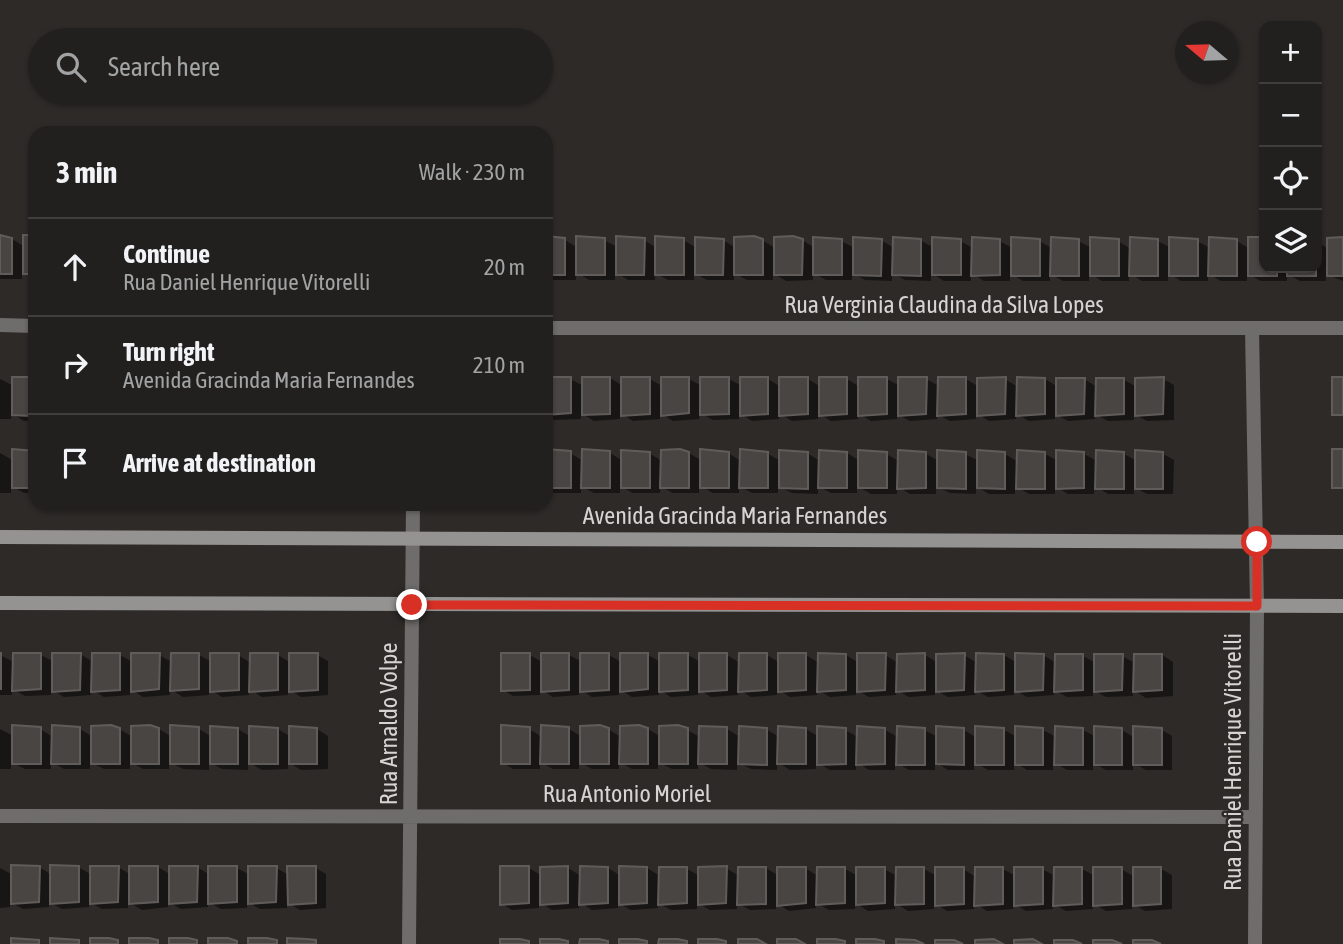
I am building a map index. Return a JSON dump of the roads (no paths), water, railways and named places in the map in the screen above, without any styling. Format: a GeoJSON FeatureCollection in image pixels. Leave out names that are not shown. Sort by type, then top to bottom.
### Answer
{"type":"FeatureCollection","features":[{"type":"Feature","properties":{"kind":"street"},"geometry":{"type":"LineString","coordinates":[[0,325],[28,326]]}},
{"type":"Feature","properties":{"kind":"street","name":"Rua Verginia Claudina da Silva Lopes"},"geometry":{"type":"LineString","coordinates":[[553,328],[1343,328]]}},
{"type":"Feature","properties":{"kind":"street","name":"Rua Daniel Henrique Vitorelli"},"geometry":{"type":"LineString","coordinates":[[1252,328],[1257,542],[1255,944]]}},
{"type":"Feature","properties":{"kind":"street","name":"Rua Arnaldo Volpe"},"geometry":{"type":"LineString","coordinates":[[409,944],[413,511]]}},
{"type":"Feature","properties":{"kind":"street","name":"Avenida Gracinda Maria Fernandes"},"geometry":{"type":"LineString","coordinates":[[0,537],[1343,542]]}},
{"type":"Feature","properties":{"kind":"street"},"geometry":{"type":"LineString","coordinates":[[0,603],[1343,606]]}},
{"type":"Feature","properties":{"kind":"street","name":"Rua Antonio Moriel"},"geometry":{"type":"LineString","coordinates":[[0,816],[1255,817]]}}]}
